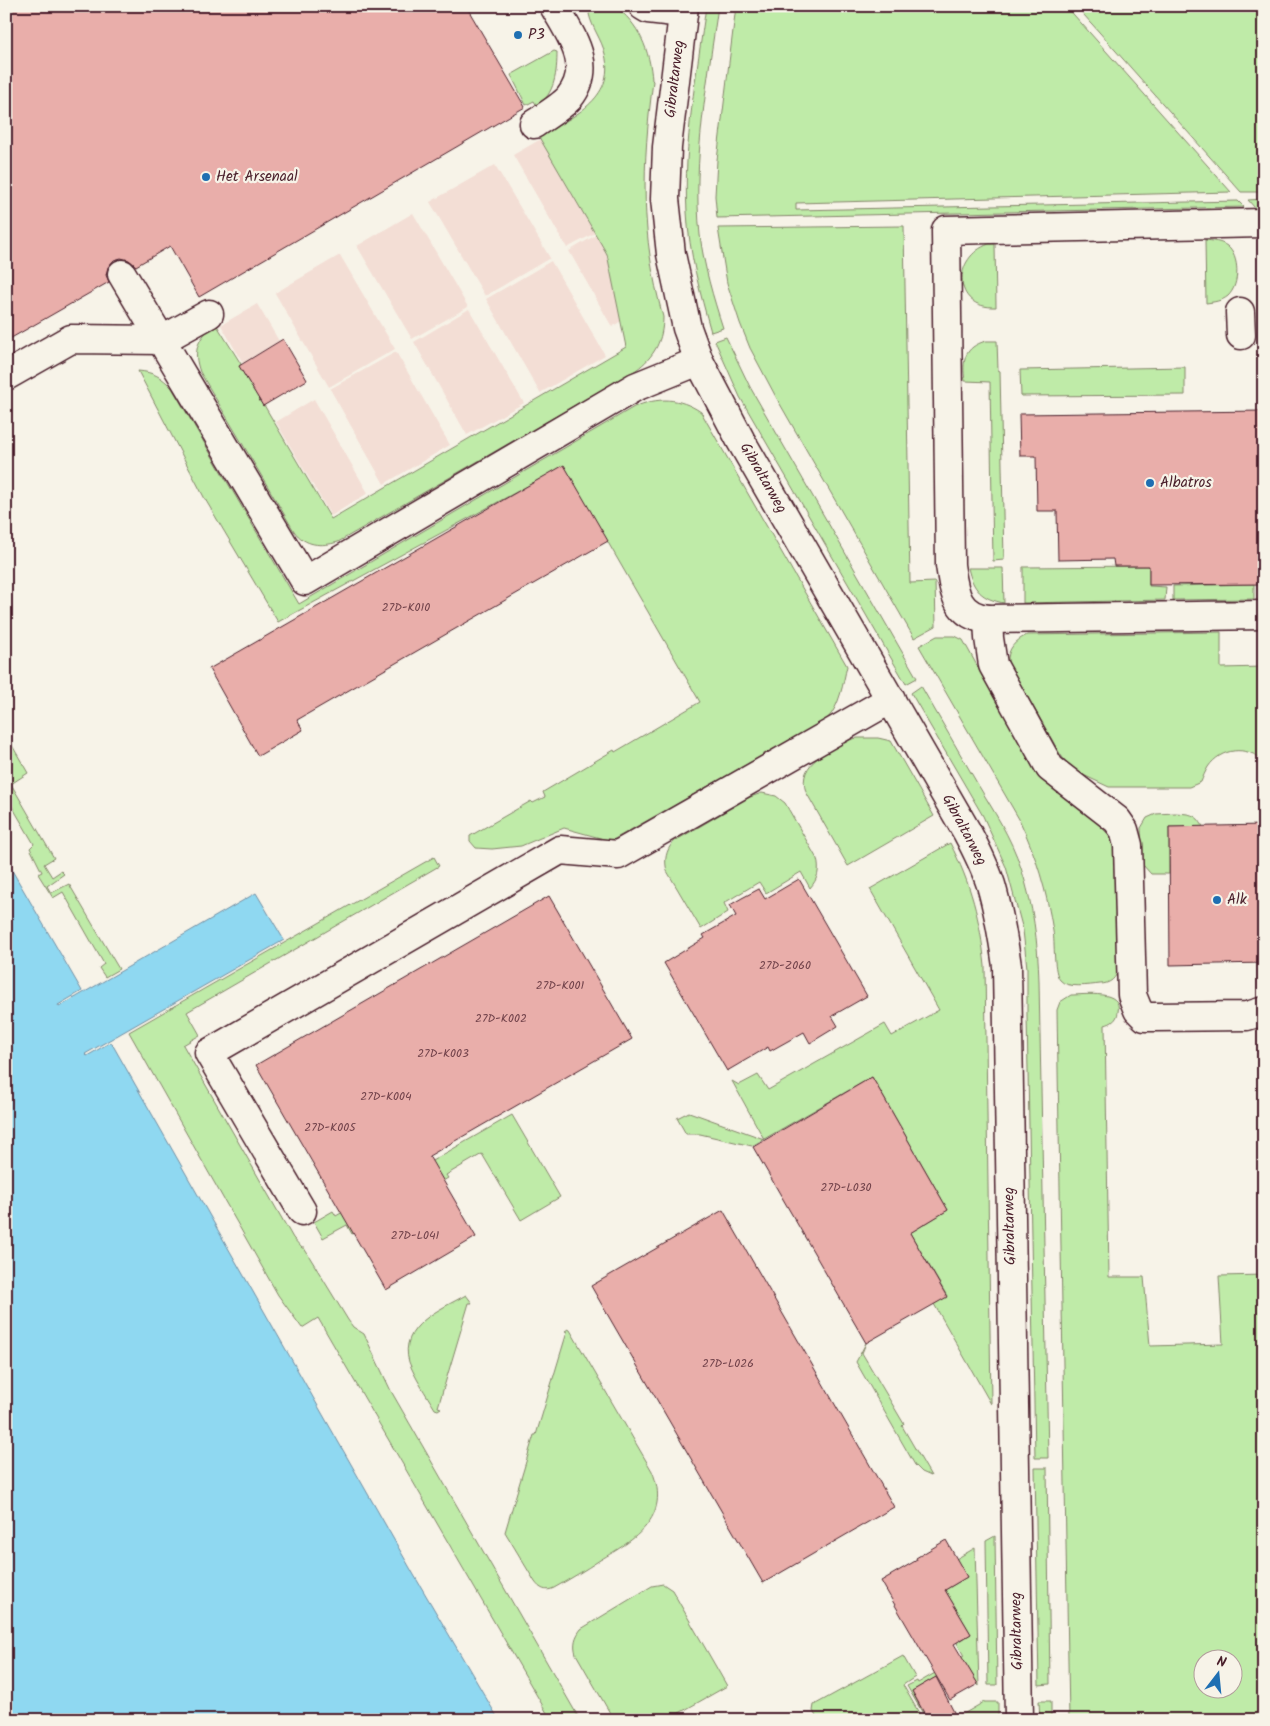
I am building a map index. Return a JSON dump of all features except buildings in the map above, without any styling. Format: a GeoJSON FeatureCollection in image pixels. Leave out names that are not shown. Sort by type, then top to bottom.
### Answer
{"type":"FeatureCollection","features":[{"type":"Feature","properties":{"kind":"street"},"geometry":{"type":"LineString","coordinates":[[534,124],[568,100],[577,85],[580,73],[581,59],[576,46],[554,6]]}},
{"type":"Feature","properties":{"kind":"street"},"geometry":{"type":"LineString","coordinates":[[643,6],[648,9],[684,10]]}},
{"type":"Feature","properties":{"kind":"street","name":"Gibraltarweg"},"geometry":{"type":"LineString","coordinates":[[684,10],[667,147],[665,199],[668,235],[687,328],[699,361],[741,441],[967,832],[991,884],[1001,925],[1007,966],[1019,1720]]}},
{"type":"Feature","properties":{"kind":"street"},"geometry":{"type":"LineString","coordinates":[[1264,223],[946,230],[950,565],[956,597],[964,609],[980,618],[988,619],[1264,615]]}},
{"type":"Feature","properties":{"kind":"street"},"geometry":{"type":"LineString","coordinates":[[122,274],[305,581],[636,387],[699,361]]}},
{"type":"Feature","properties":{"kind":"street"},"geometry":{"type":"LineString","coordinates":[[6,376],[71,339],[162,340],[209,314]]}},
{"type":"Feature","properties":{"kind":"street"},"geometry":{"type":"LineString","coordinates":[[988,619],[993,665],[1050,768],[1117,820],[1124,830],[1128,845],[1132,995],[1138,1010],[1145,1016],[1155,1017],[1247,1016],[1264,1011]]}},
{"type":"Feature","properties":{"kind":"street"},"geometry":{"type":"LineString","coordinates":[[302,1211],[210,1053],[560,850],[618,855],[891,699]]}},
{"type":"Feature","properties":{"kind":"shaded area"},"geometry":{"type":"Polygon","coordinates":[[[541,139],[595,233],[567,248],[513,155],[541,139]]]}},
{"type":"Feature","properties":{"kind":"shaded area"},"geometry":{"type":"Polygon","coordinates":[[[495,165],[550,258],[485,296],[430,202],[495,165]]]}},
{"type":"Feature","properties":{"kind":"shaded area"},"geometry":{"type":"Polygon","coordinates":[[[413,213],[468,307],[412,339],[357,246],[413,213]]]}},
{"type":"Feature","properties":{"kind":"shaded area"},"geometry":{"type":"Polygon","coordinates":[[[596,235],[607,254],[621,321],[612,327],[569,251],[596,235]]]}},
{"type":"Feature","properties":{"kind":"shaded area"},"geometry":{"type":"Polygon","coordinates":[[[340,255],[395,349],[329,387],[275,293],[340,255]]]}},
{"type":"Feature","properties":{"kind":"shaded area"},"geometry":{"type":"Polygon","coordinates":[[[551,261],[605,355],[540,393],[486,299],[551,261]]]}},
{"type":"Feature","properties":{"kind":"shaded area"},"geometry":{"type":"Polygon","coordinates":[[[257,304],[279,341],[243,363],[221,325],[257,304]]]}},
{"type":"Feature","properties":{"kind":"shaded area"},"geometry":{"type":"Polygon","coordinates":[[[469,309],[524,403],[467,435],[414,342],[469,309]]]}},
{"type":"Feature","properties":{"kind":"shaded area"},"geometry":{"type":"Polygon","coordinates":[[[396,352],[450,445],[384,484],[330,389],[396,352]]]}},
{"type":"Feature","properties":{"kind":"shaded area"},"geometry":{"type":"Polygon","coordinates":[[[314,399],[368,493],[331,516],[276,422],[314,399]]]}},
{"type":"Feature","properties":{"kind":"green space"},"geometry":{"type":"Polygon","coordinates":[[[593,6],[614,6],[630,21],[642,38],[649,59],[653,81],[645,171],[645,199],[650,257],[663,317],[663,325],[657,347],[643,365],[636,370],[338,542],[320,545],[303,540],[294,531],[200,372],[197,351],[201,339],[216,324],[241,364],[239,366],[331,519],[626,347],[607,254],[539,137],[577,114],[597,95],[604,84],[607,70],[605,54],[589,14],[593,6]]]}},
{"type":"Feature","properties":{"kind":"green space"},"geometry":{"type":"Polygon","coordinates":[[[706,6],[718,6],[702,120],[698,207],[704,259],[723,328],[711,332],[693,258],[688,227],[686,186],[689,135],[706,6]]]}},
{"type":"Feature","properties":{"kind":"green space"},"geometry":{"type":"Polygon","coordinates":[[[736,6],[1066,6],[1231,192],[796,203],[796,210],[1238,201],[1244,207],[717,218],[715,196],[717,160],[736,6]]]}},
{"type":"Feature","properties":{"kind":"green space"},"geometry":{"type":"Polygon","coordinates":[[[1076,6],[1264,6],[1264,192],[1241,192],[1076,6]]]}},
{"type":"Feature","properties":{"kind":"green space"},"geometry":{"type":"Polygon","coordinates":[[[554,51],[557,52],[554,82],[548,95],[537,106],[534,101],[526,105],[511,75],[554,51]]]}},
{"type":"Feature","properties":{"kind":"green space"},"geometry":{"type":"Polygon","coordinates":[[[1264,199],[1264,208],[1255,208],[1248,200],[1264,199]]]}},
{"type":"Feature","properties":{"kind":"green space"},"geometry":{"type":"Polygon","coordinates":[[[904,226],[910,583],[935,582],[936,626],[914,638],[750,348],[727,283],[718,228],[904,226]]]}},
{"type":"Feature","properties":{"kind":"green space"},"geometry":{"type":"Polygon","coordinates":[[[1205,240],[1219,242],[1227,246],[1234,256],[1237,271],[1235,285],[1228,296],[1215,302],[1206,303],[1205,240]]]}},
{"type":"Feature","properties":{"kind":"green space"},"geometry":{"type":"Polygon","coordinates":[[[989,244],[995,244],[996,307],[982,305],[971,300],[965,291],[962,281],[963,270],[968,260],[977,251],[989,244]]]}},
{"type":"Feature","properties":{"kind":"green space"},"geometry":{"type":"Polygon","coordinates":[[[726,337],[750,387],[917,678],[906,684],[740,397],[715,341],[726,337]]]}},
{"type":"Feature","properties":{"kind":"green space"},"geometry":{"type":"Polygon","coordinates":[[[986,341],[997,341],[998,370],[1000,371],[1004,560],[993,561],[990,382],[965,381],[964,367],[969,351],[986,341]]]}},
{"type":"Feature","properties":{"kind":"green space"},"geometry":{"type":"Polygon","coordinates":[[[1185,367],[1185,395],[1021,396],[1020,370],[1185,367]]]}},
{"type":"Feature","properties":{"kind":"green space"},"geometry":{"type":"Polygon","coordinates":[[[138,371],[157,376],[172,388],[299,604],[634,407],[660,400],[685,403],[701,412],[847,666],[835,708],[827,719],[611,841],[564,828],[521,846],[492,849],[476,848],[470,841],[470,836],[531,801],[533,803],[545,797],[543,792],[700,702],[564,466],[278,622],[205,499],[138,371]]]}},
{"type":"Feature","properties":{"kind":"green space"},"geometry":{"type":"Polygon","coordinates":[[[1149,566],[1149,586],[1166,587],[1165,600],[1023,603],[1023,567],[1149,566]]]}},
{"type":"Feature","properties":{"kind":"green space"},"geometry":{"type":"Polygon","coordinates":[[[968,568],[1003,568],[1004,603],[984,596],[976,588],[968,568]]]}},
{"type":"Feature","properties":{"kind":"green space"},"geometry":{"type":"Polygon","coordinates":[[[1254,584],[1254,599],[1173,600],[1173,586],[1254,584]]]}},
{"type":"Feature","properties":{"kind":"green space"},"geometry":{"type":"Polygon","coordinates":[[[1221,632],[1221,668],[1264,667],[1264,761],[1257,756],[1242,751],[1227,753],[1213,761],[1201,782],[1189,787],[1109,787],[1079,773],[1060,754],[1008,662],[1009,653],[1013,646],[1027,635],[1221,632]]]}},
{"type":"Feature","properties":{"kind":"green space"},"geometry":{"type":"Polygon","coordinates":[[[937,636],[955,636],[963,640],[1038,777],[1096,822],[1109,835],[1115,845],[1118,968],[1115,977],[1110,982],[1085,986],[1068,985],[1063,983],[1058,976],[1048,902],[1036,860],[1025,833],[1019,819],[919,646],[937,636]]]}},
{"type":"Feature","properties":{"kind":"green space"},"geometry":{"type":"Polygon","coordinates":[[[921,686],[1012,845],[1029,895],[1034,923],[1039,981],[1048,1458],[1035,1458],[1027,968],[1023,930],[1006,867],[983,816],[911,693],[921,686]]]}},
{"type":"Feature","properties":{"kind":"green space"},"geometry":{"type":"Polygon","coordinates":[[[6,735],[28,773],[11,784],[54,858],[44,864],[52,877],[61,871],[64,874],[47,886],[51,893],[69,884],[119,969],[105,977],[99,968],[104,964],[63,892],[53,898],[38,874],[42,872],[30,848],[34,844],[6,796],[6,735]]]}},
{"type":"Feature","properties":{"kind":"green space"},"geometry":{"type":"Polygon","coordinates":[[[878,738],[891,741],[934,816],[848,866],[806,792],[804,782],[806,773],[817,758],[852,739],[878,738]]]}},
{"type":"Feature","properties":{"kind":"green space"},"geometry":{"type":"Polygon","coordinates":[[[762,793],[776,796],[785,803],[817,859],[817,878],[810,888],[801,872],[766,893],[759,882],[724,903],[728,912],[701,929],[667,871],[666,856],[669,849],[673,842],[750,797],[762,793]]]}},
{"type":"Feature","properties":{"kind":"green space"},"geometry":{"type":"Polygon","coordinates":[[[1156,814],[1188,814],[1195,817],[1201,822],[1203,827],[1169,827],[1169,874],[1151,874],[1142,864],[1141,828],[1147,818],[1156,814]]]}},
{"type":"Feature","properties":{"kind":"green space"},"geometry":{"type":"Polygon","coordinates":[[[950,843],[964,873],[974,902],[985,966],[991,1404],[934,1304],[947,1296],[910,1233],[948,1210],[872,1077],[752,1146],[700,1134],[686,1134],[677,1118],[689,1112],[764,1139],[732,1081],[739,1085],[758,1075],[768,1090],[885,1024],[892,1036],[939,1010],[870,889],[950,843]]]}},
{"type":"Feature","properties":{"kind":"green space"},"geometry":{"type":"Polygon","coordinates":[[[434,857],[439,866],[187,1012],[200,1035],[183,1045],[293,1238],[304,1248],[353,1327],[364,1334],[391,1391],[580,1720],[551,1720],[318,1318],[302,1328],[278,1295],[129,1032],[434,857]]]}},
{"type":"Feature","properties":{"kind":"green space"},"geometry":{"type":"Polygon","coordinates":[[[1071,995],[1102,995],[1115,1000],[1118,1005],[1115,1019],[1105,1025],[1109,1277],[1144,1277],[1150,1346],[1223,1344],[1219,1276],[1264,1275],[1264,1720],[1069,1720],[1057,1010],[1060,1002],[1071,995]]]}},
{"type":"Feature","properties":{"kind":"green space"},"geometry":{"type":"Polygon","coordinates":[[[512,1115],[560,1197],[521,1220],[482,1154],[446,1175],[448,1178],[352,1234],[347,1225],[323,1238],[314,1222],[333,1211],[336,1216],[512,1115]]]}},
{"type":"Feature","properties":{"kind":"green space"},"geometry":{"type":"Polygon","coordinates":[[[466,1295],[472,1303],[469,1303],[438,1407],[441,1408],[438,1410],[435,1409],[414,1374],[409,1362],[407,1349],[410,1338],[424,1320],[466,1295]]]}},
{"type":"Feature","properties":{"kind":"green space"},"geometry":{"type":"Polygon","coordinates":[[[568,1329],[652,1471],[657,1487],[657,1502],[653,1515],[637,1535],[572,1578],[554,1588],[546,1590],[535,1582],[505,1532],[567,1332],[565,1331],[568,1329]]]}},
{"type":"Feature","properties":{"kind":"green space"},"geometry":{"type":"Polygon","coordinates":[[[866,1343],[862,1353],[904,1424],[902,1426],[931,1476],[922,1472],[915,1465],[856,1362],[866,1343]]]}},
{"type":"Feature","properties":{"kind":"green space"},"geometry":{"type":"Polygon","coordinates":[[[1035,1468],[1047,1468],[1050,1684],[1039,1685],[1035,1468]]]}},
{"type":"Feature","properties":{"kind":"green space"},"geometry":{"type":"Polygon","coordinates":[[[995,1536],[997,1685],[988,1685],[986,1541],[995,1536]]]}},
{"type":"Feature","properties":{"kind":"green space"},"geometry":{"type":"Polygon","coordinates":[[[975,1548],[979,1686],[964,1661],[912,1691],[925,1717],[907,1686],[917,1681],[918,1683],[964,1656],[957,1643],[971,1634],[945,1590],[967,1577],[956,1559],[975,1548]]]}},
{"type":"Feature","properties":{"kind":"green space"},"geometry":{"type":"Polygon","coordinates":[[[663,1584],[672,1590],[727,1686],[667,1720],[614,1720],[576,1654],[576,1638],[581,1629],[652,1586],[663,1584]]]}},
{"type":"Feature","properties":{"kind":"green space"},"geometry":{"type":"Polygon","coordinates":[[[903,1656],[915,1677],[903,1685],[923,1720],[818,1720],[813,1711],[814,1705],[903,1656]]]}},
{"type":"Feature","properties":{"kind":"green space"},"geometry":{"type":"Polygon","coordinates":[[[1039,1701],[1051,1701],[1051,1720],[1040,1720],[1039,1701]]]}},
{"type":"Feature","properties":{"kind":"green space"},"geometry":{"type":"Polygon","coordinates":[[[984,1702],[998,1702],[998,1720],[962,1720],[960,1716],[984,1702]]]}},
{"type":"Feature","properties":{"kind":"water"},"geometry":{"type":"Polygon","coordinates":[[[6,860],[82,991],[58,1005],[59,1007],[256,893],[284,940],[85,1054],[87,1056],[111,1042],[414,1575],[499,1720],[6,1720],[6,860]]]}},
{"type":"Feature","properties":{"kind":"place","name":"P3"},"geometry":{"type":"Point","coordinates":[518,35]}},
{"type":"Feature","properties":{"kind":"place","name":"Het Arsenaal"},"geometry":{"type":"Point","coordinates":[206,177]}},
{"type":"Feature","properties":{"kind":"place","name":"Albatros"},"geometry":{"type":"Point","coordinates":[1150,483]}},
{"type":"Feature","properties":{"kind":"place","name":"Alk"},"geometry":{"type":"Point","coordinates":[1217,900]}}]}
